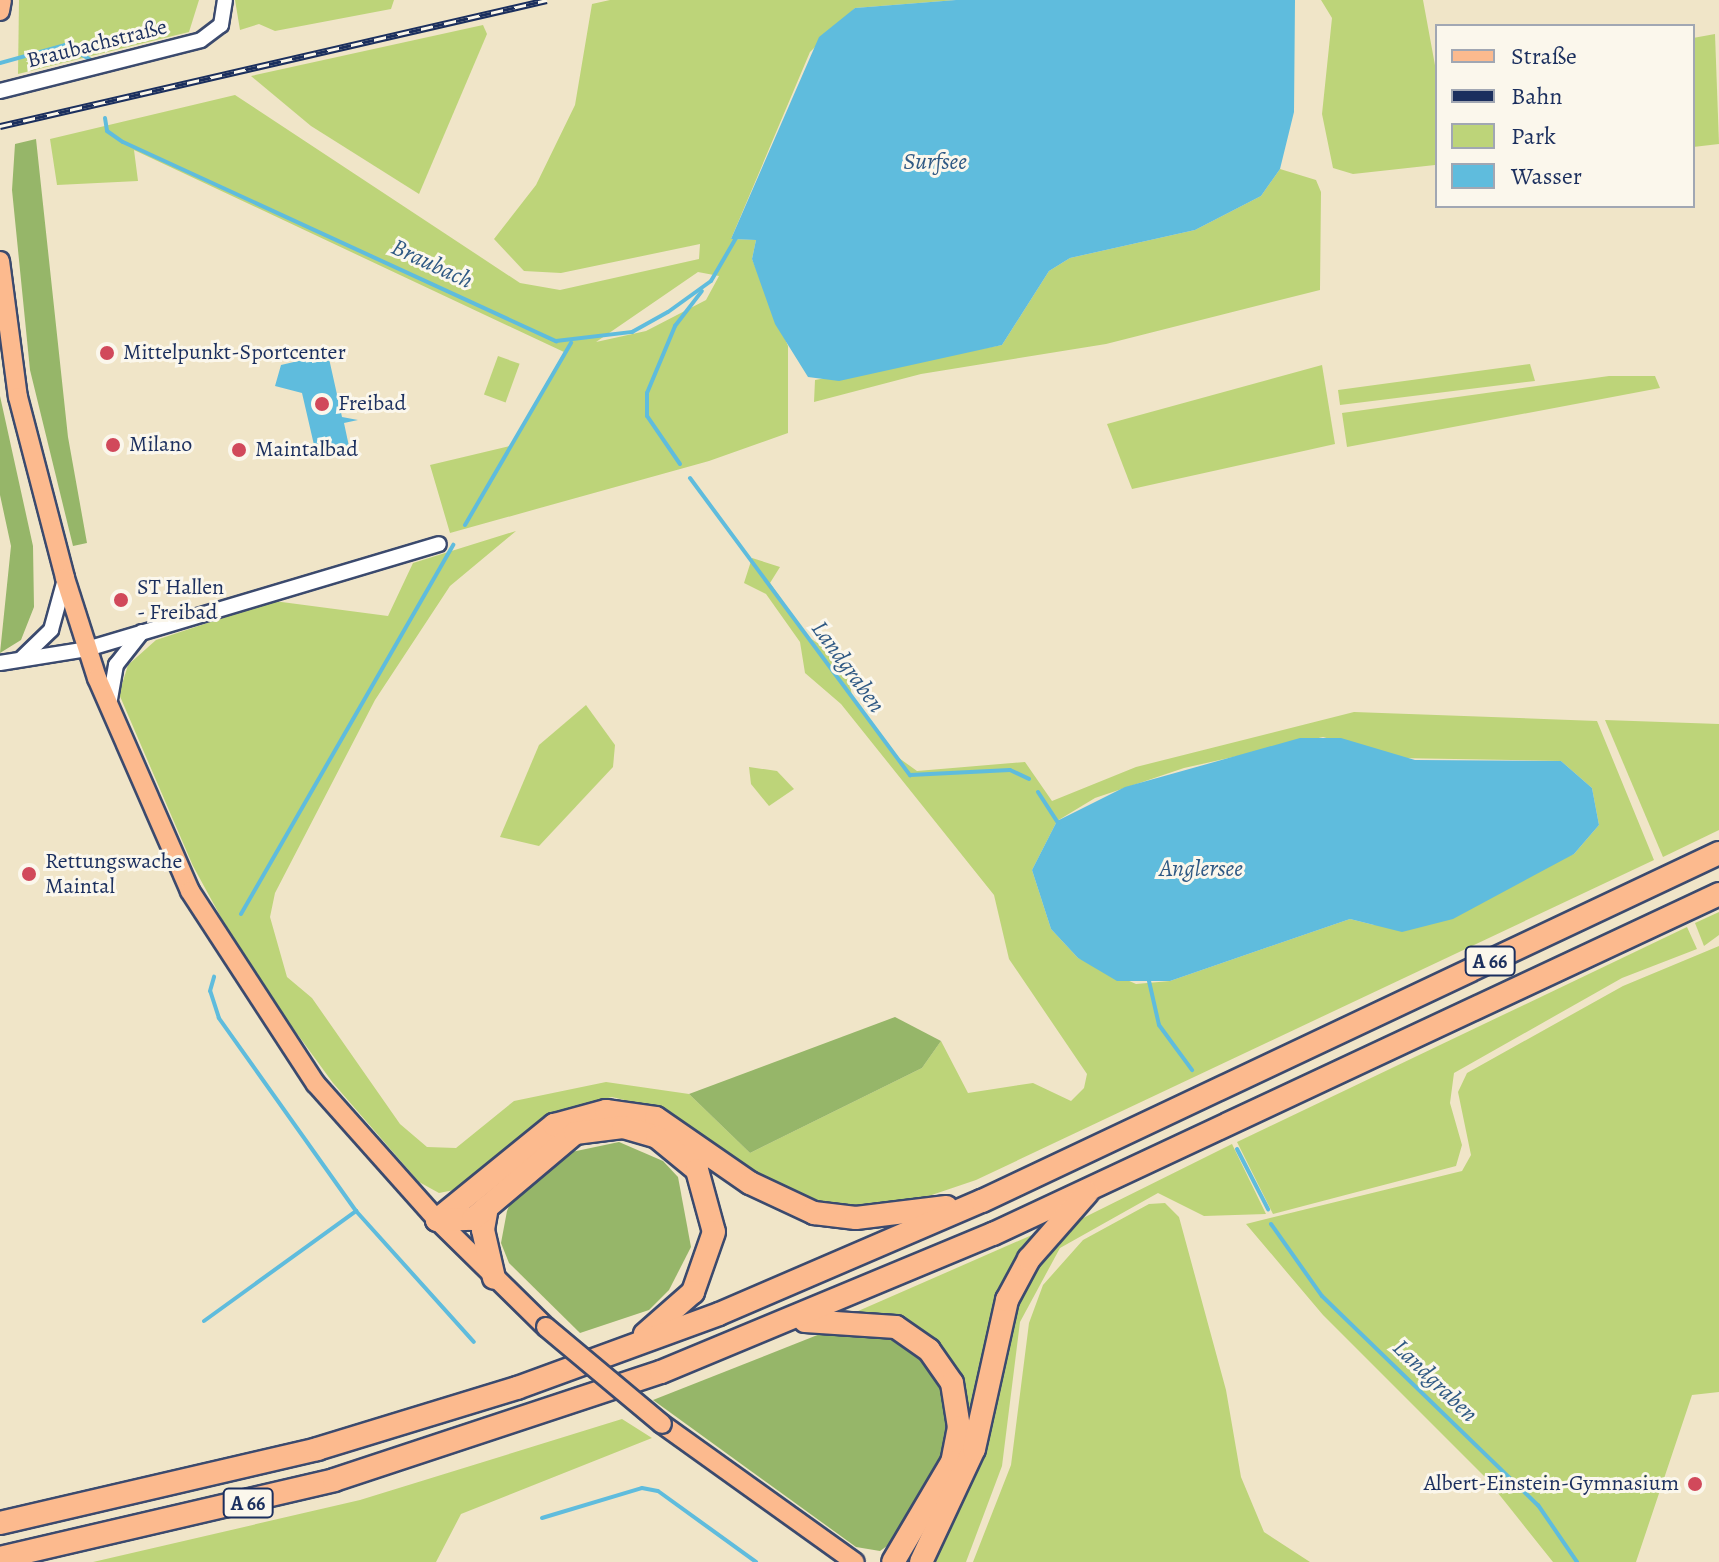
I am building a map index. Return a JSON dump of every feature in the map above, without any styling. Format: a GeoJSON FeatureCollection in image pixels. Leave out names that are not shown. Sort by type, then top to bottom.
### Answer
{"type":"FeatureCollection","features":[{"type":"Feature","properties":{"kind":"highway","name":"A 66"},"geometry":{"type":"LineString","coordinates":[[0,1523],[317,1449],[609,1356],[982,1201],[1719,853]]}},
{"type":"Feature","properties":{"kind":"highway","name":"A 66"},"geometry":{"type":"LineString","coordinates":[[0,1558],[221,1511],[427,1453],[792,1322],[1093,1186],[1719,894]]}},
{"type":"Feature","properties":{"kind":"highway"},"geometry":{"type":"LineString","coordinates":[[437,1220],[554,1125],[606,1111],[672,1125],[750,1183],[814,1213],[872,1218],[982,1201]]}},
{"type":"Feature","properties":{"kind":"highway"},"geometry":{"type":"LineString","coordinates":[[437,1220],[465,1223],[487,1207],[549,1149],[590,1129],[647,1133],[697,1170],[713,1219],[707,1268],[670,1316],[609,1356]]}},
{"type":"Feature","properties":{"kind":"highway"},"geometry":{"type":"LineString","coordinates":[[921,1562],[974,1449],[1007,1300],[1029,1259],[1093,1186]]}},
{"type":"Feature","properties":{"kind":"highway"},"geometry":{"type":"LineString","coordinates":[[487,1207],[483,1230],[494,1278]]}},
{"type":"Feature","properties":{"kind":"highway"},"geometry":{"type":"LineString","coordinates":[[792,1322],[896,1327],[929,1350],[952,1383],[959,1427],[952,1462],[893,1562]]}},
{"type":"Feature","properties":{"kind":"main road"},"geometry":{"type":"LineString","coordinates":[[0,11],[2,0]]}},
{"type":"Feature","properties":{"kind":"main road"},"geometry":{"type":"LineString","coordinates":[[0,261],[18,397],[65,578],[87,649],[109,708],[178,866],[242,979],[316,1084],[437,1220],[494,1278],[546,1327],[662,1424],[855,1562]]}},
{"type":"Feature","properties":{"kind":"main road"},"geometry":{"type":"LineString","coordinates":[[825,1540],[836,1562]]}},
{"type":"Feature","properties":{"kind":"street","name":"Braubachstraße"},"geometry":{"type":"LineString","coordinates":[[0,91],[201,40],[217,31],[225,0]]}},
{"type":"Feature","properties":{"kind":"street"},"geometry":{"type":"LineString","coordinates":[[0,663],[87,649],[439,544]]}},
{"type":"Feature","properties":{"kind":"street"},"geometry":{"type":"LineString","coordinates":[[18,662],[51,630],[65,578]]}},
{"type":"Feature","properties":{"kind":"street"},"geometry":{"type":"LineString","coordinates":[[109,708],[116,665],[142,632]]}},
{"type":"Feature","properties":{"kind":"green space"},"geometry":{"type":"Polygon","coordinates":[[[19,0],[199,0],[189,32],[18,74],[19,0]]]}},
{"type":"Feature","properties":{"kind":"green space"},"geometry":{"type":"Polygon","coordinates":[[[235,0],[394,0],[391,9],[275,31],[259,24],[240,30],[235,0]]]}},
{"type":"Feature","properties":{"kind":"green space"},"geometry":{"type":"Polygon","coordinates":[[[610,0],[956,0],[855,8],[810,52],[731,239],[756,240],[752,259],[788,346],[788,433],[709,461],[450,533],[430,465],[510,446],[564,352],[134,150],[138,181],[57,185],[50,139],[235,95],[520,283],[560,290],[699,259],[700,244],[561,273],[524,271],[494,239],[536,185],[575,105],[592,4],[610,0]],[[698,272],[596,342],[646,331],[706,300],[719,276],[698,272]]]}},
{"type":"Feature","properties":{"kind":"green space"},"geometry":{"type":"Polygon","coordinates":[[[1321,0],[1423,0],[1435,65],[1435,165],[1353,174],[1333,168],[1322,114],[1332,18],[1321,0]]]}},
{"type":"Feature","properties":{"kind":"green space"},"geometry":{"type":"Polygon","coordinates":[[[483,25],[487,34],[419,194],[311,126],[251,76],[483,25]]]}},
{"type":"Feature","properties":{"kind":"green space"},"geometry":{"type":"Polygon","coordinates":[[[1715,34],[1719,144],[1695,147],[1695,38],[1715,34]]]}},
{"type":"Feature","properties":{"kind":"green space"},"geometry":{"type":"Polygon","coordinates":[[[36,139],[68,437],[87,543],[73,546],[30,370],[12,190],[15,144],[36,139]]]}},
{"type":"Feature","properties":{"kind":"green space"},"geometry":{"type":"Polygon","coordinates":[[[1280,169],[1316,180],[1321,192],[1320,290],[1106,344],[921,374],[814,402],[815,380],[1002,345],[1049,271],[1070,258],[1195,230],[1261,196],[1280,169]]]}},
{"type":"Feature","properties":{"kind":"green space"},"geometry":{"type":"Polygon","coordinates":[[[498,356],[520,364],[506,402],[484,395],[498,356]]]}},
{"type":"Feature","properties":{"kind":"green space"},"geometry":{"type":"Polygon","coordinates":[[[1530,364],[1535,381],[1340,405],[1338,390],[1530,364]]]}},
{"type":"Feature","properties":{"kind":"green space"},"geometry":{"type":"Polygon","coordinates":[[[1322,365],[1335,444],[1132,489],[1107,424],[1322,365]]]}},
{"type":"Feature","properties":{"kind":"green space"},"geometry":{"type":"Polygon","coordinates":[[[1609,376],[1655,376],[1660,388],[1347,447],[1342,413],[1609,376]]]}},
{"type":"Feature","properties":{"kind":"green space"},"geometry":{"type":"Polygon","coordinates":[[[0,396],[33,546],[34,607],[21,640],[0,653],[11,546],[0,495],[0,396]]]}},
{"type":"Feature","properties":{"kind":"green space"},"geometry":{"type":"Polygon","coordinates":[[[516,531],[450,586],[375,700],[275,893],[270,917],[287,977],[312,998],[400,1124],[427,1147],[456,1148],[514,1101],[606,1082],[689,1094],[750,1153],[922,1068],[941,1041],[968,1093],[1033,1083],[1071,1101],[1084,1088],[1087,1074],[1009,959],[994,895],[841,704],[805,673],[800,642],[766,594],[744,583],[752,558],[780,567],[770,583],[807,636],[846,662],[852,696],[899,758],[917,771],[1025,762],[1052,801],[1136,767],[1354,712],[1597,721],[1654,860],[976,1180],[914,1201],[822,1208],[760,1182],[662,1109],[612,1097],[561,1110],[454,1190],[439,1193],[419,1182],[333,1083],[247,965],[193,866],[119,694],[128,665],[156,640],[274,601],[388,616],[413,563],[516,531]],[[1323,737],[1184,768],[1095,798],[1057,821],[1032,870],[1051,929],[1078,958],[1136,984],[1170,981],[1350,919],[1374,925],[1574,854],[1599,825],[1592,788],[1561,761],[1398,758],[1323,737]]]}},
{"type":"Feature","properties":{"kind":"green space"},"geometry":{"type":"Polygon","coordinates":[[[586,705],[615,745],[613,767],[539,846],[500,837],[539,745],[586,705]]]}},
{"type":"Feature","properties":{"kind":"green space"},"geometry":{"type":"Polygon","coordinates":[[[1605,720],[1719,724],[1719,830],[1663,857],[1605,720]]]}},
{"type":"Feature","properties":{"kind":"green space"},"geometry":{"type":"Polygon","coordinates":[[[749,767],[777,771],[794,789],[769,806],[751,784],[749,767]]]}},
{"type":"Feature","properties":{"kind":"green space"},"geometry":{"type":"Polygon","coordinates":[[[1719,912],[1719,935],[1704,946],[1695,923],[1719,912]]]}},
{"type":"Feature","properties":{"kind":"green space"},"geometry":{"type":"Polygon","coordinates":[[[1687,927],[1697,949],[1622,978],[1454,1073],[1450,1103],[1462,1145],[1456,1166],[1273,1214],[1237,1142],[1687,927]]]}},
{"type":"Feature","properties":{"kind":"green space"},"geometry":{"type":"Polygon","coordinates":[[[1719,946],[1719,1392],[1692,1395],[1636,1562],[1553,1562],[1486,1478],[1323,1315],[1246,1224],[1462,1171],[1471,1155],[1458,1092],[1467,1073],[1623,986],[1719,946]]]}},
{"type":"Feature","properties":{"kind":"green space"},"geometry":{"type":"Polygon","coordinates":[[[895,1017],[941,1041],[922,1068],[750,1153],[689,1094],[895,1017]]]}},
{"type":"Feature","properties":{"kind":"green space"},"geometry":{"type":"Polygon","coordinates":[[[619,1142],[663,1161],[678,1177],[691,1247],[669,1290],[649,1310],[580,1333],[509,1263],[501,1243],[507,1211],[514,1194],[562,1154],[619,1142]]]}},
{"type":"Feature","properties":{"kind":"green space"},"geometry":{"type":"Polygon","coordinates":[[[1232,1144],[1266,1214],[1204,1216],[1158,1193],[1060,1248],[1020,1322],[1002,1466],[966,1562],[932,1562],[1024,1279],[1075,1222],[1232,1144]]]}},
{"type":"Feature","properties":{"kind":"green space"},"geometry":{"type":"Polygon","coordinates":[[[1165,1203],[1179,1217],[1226,1390],[1241,1477],[1264,1532],[1310,1562],[973,1562],[1011,1465],[1029,1323],[1043,1285],[1083,1240],[1149,1204],[1165,1203]]]}},
{"type":"Feature","properties":{"kind":"green space"},"geometry":{"type":"Polygon","coordinates":[[[1048,1228],[1001,1297],[972,1424],[849,1315],[1048,1228]]]}},
{"type":"Feature","properties":{"kind":"green space"},"geometry":{"type":"Polygon","coordinates":[[[877,1330],[913,1347],[950,1405],[947,1448],[901,1536],[880,1551],[856,1547],[653,1400],[820,1334],[877,1330]]]}},
{"type":"Feature","properties":{"kind":"green space"},"geometry":{"type":"Polygon","coordinates":[[[622,1419],[652,1438],[461,1514],[436,1562],[93,1562],[360,1500],[622,1419]]]}},
{"type":"Feature","properties":{"kind":"water","name":"Surfsee"},"geometry":{"type":"Polygon","coordinates":[[[956,0],[1295,0],[1294,112],[1280,169],[1261,196],[1195,230],[1070,258],[1049,271],[1002,345],[839,381],[808,377],[775,324],[752,259],[756,240],[731,239],[819,37],[855,8],[956,0]]]}},
{"type":"Feature","properties":{"kind":"water","name":"Freibad"},"geometry":{"type":"Polygon","coordinates":[[[328,354],[342,417],[358,420],[344,423],[350,451],[317,458],[302,393],[275,386],[281,365],[328,354]]]}},
{"type":"Feature","properties":{"kind":"water","name":"Anglersee"},"geometry":{"type":"Polygon","coordinates":[[[1300,738],[1341,738],[1415,760],[1561,761],[1592,788],[1599,825],[1574,854],[1453,919],[1402,932],[1350,919],[1170,981],[1117,981],[1078,958],[1051,929],[1032,870],[1057,821],[1125,787],[1300,738]]]}},
{"type":"Feature","properties":{"kind":"waterway","name":"Braubach"},"geometry":{"type":"LineString","coordinates":[[0,63],[65,45],[96,63]]}},
{"type":"Feature","properties":{"kind":"waterway","name":"Braubach"},"geometry":{"type":"LineString","coordinates":[[105,118],[107,131],[123,142],[556,341],[632,332],[668,312],[711,281],[736,238]]}},
{"type":"Feature","properties":{"kind":"waterway","name":"Landgraben"},"geometry":{"type":"LineString","coordinates":[[680,464],[647,416],[647,393],[675,326],[702,291]]}},
{"type":"Feature","properties":{"kind":"waterway"},"geometry":{"type":"LineString","coordinates":[[465,525],[571,343]]}},
{"type":"Feature","properties":{"kind":"waterway","name":"Landgraben"},"geometry":{"type":"LineString","coordinates":[[690,478],[910,775],[1010,770],[1029,779]]}},
{"type":"Feature","properties":{"kind":"waterway"},"geometry":{"type":"LineString","coordinates":[[241,914],[453,545]]}},
{"type":"Feature","properties":{"kind":"waterway","name":"Landgraben"},"geometry":{"type":"LineString","coordinates":[[1038,792],[1059,824]]}},
{"type":"Feature","properties":{"kind":"waterway"},"geometry":{"type":"LineString","coordinates":[[204,1321],[356,1211],[219,1018],[210,991],[214,977]]}},
{"type":"Feature","properties":{"kind":"waterway","name":"Landgraben"},"geometry":{"type":"LineString","coordinates":[[1149,981],[1159,1025],[1192,1070]]}},
{"type":"Feature","properties":{"kind":"waterway","name":"Landgraben"},"geometry":{"type":"LineString","coordinates":[[1237,1149],[1268,1209]]}},
{"type":"Feature","properties":{"kind":"waterway"},"geometry":{"type":"LineString","coordinates":[[356,1211],[474,1342]]}},
{"type":"Feature","properties":{"kind":"waterway","name":"Landgraben"},"geometry":{"type":"LineString","coordinates":[[1271,1224],[1322,1296],[1538,1505],[1577,1562]]}},
{"type":"Feature","properties":{"kind":"waterway"},"geometry":{"type":"LineString","coordinates":[[542,1518],[642,1488],[658,1491],[756,1562]]}},
{"type":"Feature","properties":{"kind":"railway"},"geometry":{"type":"LineString","coordinates":[[0,126],[547,0]]}},
{"type":"Feature","properties":{"kind":"place","name":"Mittelpunkt-Sportcenter"},"geometry":{"type":"Point","coordinates":[107,353]}},
{"type":"Feature","properties":{"kind":"place","name":"Freibad"},"geometry":{"type":"Point","coordinates":[322,404]}},
{"type":"Feature","properties":{"kind":"place","name":"Milano"},"geometry":{"type":"Point","coordinates":[113,445]}},
{"type":"Feature","properties":{"kind":"place","name":"Maintalbad"},"geometry":{"type":"Point","coordinates":[239,450]}},
{"type":"Feature","properties":{"kind":"place","name":"ST Hallen - Freibad"},"geometry":{"type":"Point","coordinates":[121,600]}},
{"type":"Feature","properties":{"kind":"place","name":"Rettungswache Maintal"},"geometry":{"type":"Point","coordinates":[29,874]}},
{"type":"Feature","properties":{"kind":"place","name":"Albert-Einstein-Gymnasium"},"geometry":{"type":"Point","coordinates":[1695,1484]}}]}
